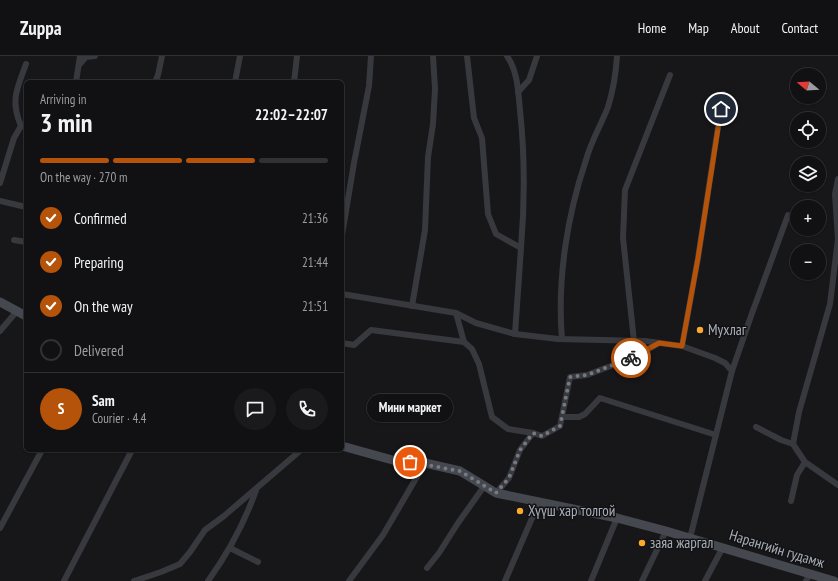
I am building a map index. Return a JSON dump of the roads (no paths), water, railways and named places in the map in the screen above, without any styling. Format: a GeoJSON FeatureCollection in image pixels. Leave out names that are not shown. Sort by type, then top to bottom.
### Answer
{"type":"FeatureCollection","features":[{"type":"Feature","properties":{"kind":"main road"},"geometry":{"type":"LineString","coordinates":[[0,302],[24,315]]}},
{"type":"Feature","properties":{"kind":"main road","name":"Нарангийн гудамж"},"geometry":{"type":"LineString","coordinates":[[344,447],[396,461],[425,463],[460,471],[496,493],[617,518],[723,547],[808,577],[834,581]]}},
{"type":"Feature","properties":{"kind":"street"},"geometry":{"type":"LineString","coordinates":[[76,80],[80,56]]}},
{"type":"Feature","properties":{"kind":"street"},"geometry":{"type":"LineString","coordinates":[[78,66],[86,57],[96,56]]}},
{"type":"Feature","properties":{"kind":"street"},"geometry":{"type":"LineString","coordinates":[[156,80],[162,56]]}},
{"type":"Feature","properties":{"kind":"street"},"geometry":{"type":"LineString","coordinates":[[235,80],[240,56]]}},
{"type":"Feature","properties":{"kind":"street"},"geometry":{"type":"LineString","coordinates":[[294,80],[297,56]]}},
{"type":"Feature","properties":{"kind":"street"},"geometry":{"type":"LineString","coordinates":[[344,223],[369,86],[371,56]]}},
{"type":"Feature","properties":{"kind":"street"},"geometry":{"type":"LineString","coordinates":[[412,306],[425,230],[428,157],[433,124],[435,96],[433,56]]}},
{"type":"Feature","properties":{"kind":"street"},"geometry":{"type":"LineString","coordinates":[[467,56],[474,118],[482,138],[488,214],[496,234],[521,248]]}},
{"type":"Feature","properties":{"kind":"street"},"geometry":{"type":"LineString","coordinates":[[508,56],[517,78],[525,152],[524,210],[515,334]]}},
{"type":"Feature","properties":{"kind":"street"},"geometry":{"type":"LineString","coordinates":[[518,92],[529,80],[537,56]]}},
{"type":"Feature","properties":{"kind":"street"},"geometry":{"type":"LineString","coordinates":[[562,339],[560,318],[564,264],[572,210],[586,159],[608,105],[617,56]]}},
{"type":"Feature","properties":{"kind":"street"},"geometry":{"type":"LineString","coordinates":[[0,183],[14,138],[24,126],[15,111],[15,99],[26,64]]}},
{"type":"Feature","properties":{"kind":"street"},"geometry":{"type":"LineString","coordinates":[[634,341],[623,238],[625,190],[670,75]]}},
{"type":"Feature","properties":{"kind":"street"},"geometry":{"type":"LineString","coordinates":[[682,346],[698,258],[724,94]]}},
{"type":"Feature","properties":{"kind":"street"},"geometry":{"type":"LineString","coordinates":[[793,444],[799,412],[830,304],[838,239],[834,194],[838,179]]}},
{"type":"Feature","properties":{"kind":"street"},"geometry":{"type":"LineString","coordinates":[[0,201],[24,207]]}},
{"type":"Feature","properties":{"kind":"street"},"geometry":{"type":"LineString","coordinates":[[690,538],[732,371],[788,215]]}},
{"type":"Feature","properties":{"kind":"street"},"geometry":{"type":"LineString","coordinates":[[14,240],[24,242]]}},
{"type":"Feature","properties":{"kind":"street"},"geometry":{"type":"LineString","coordinates":[[344,294],[456,313],[476,323],[515,334],[562,339],[634,341],[682,346],[715,358],[725,363],[732,371]]}},
{"type":"Feature","properties":{"kind":"street"},"geometry":{"type":"LineString","coordinates":[[0,331],[17,311]]}},
{"type":"Feature","properties":{"kind":"street"},"geometry":{"type":"LineString","coordinates":[[456,313],[464,342],[472,349],[479,364],[492,417],[508,428],[542,436],[550,433],[560,426],[570,377],[587,375],[636,356],[659,343]]}},
{"type":"Feature","properties":{"kind":"street"},"geometry":{"type":"LineString","coordinates":[[344,343],[354,345],[371,330],[464,342]]}},
{"type":"Feature","properties":{"kind":"street"},"geometry":{"type":"LineString","coordinates":[[563,417],[579,417],[585,414],[600,398],[716,435]]}},
{"type":"Feature","properties":{"kind":"street"},"geometry":{"type":"LineString","coordinates":[[756,426],[781,440],[793,444],[805,462],[838,485]]}},
{"type":"Feature","properties":{"kind":"street"},"geometry":{"type":"LineString","coordinates":[[496,493],[509,478],[520,450],[533,433]]}},
{"type":"Feature","properties":{"kind":"street"},"geometry":{"type":"LineString","coordinates":[[0,528],[41,452]]}},
{"type":"Feature","properties":{"kind":"street"},"geometry":{"type":"LineString","coordinates":[[64,581],[131,452]]}},
{"type":"Feature","properties":{"kind":"street"},"geometry":{"type":"LineString","coordinates":[[134,581],[180,564],[205,530],[224,516],[299,452]]}},
{"type":"Feature","properties":{"kind":"street"},"geometry":{"type":"LineString","coordinates":[[791,501],[797,475],[805,462]]}},
{"type":"Feature","properties":{"kind":"street"},"geometry":{"type":"LineString","coordinates":[[349,581],[382,535],[425,463]]}},
{"type":"Feature","properties":{"kind":"street"},"geometry":{"type":"LineString","coordinates":[[427,568],[439,553],[485,485]]}},
{"type":"Feature","properties":{"kind":"street"},"geometry":{"type":"LineString","coordinates":[[208,581],[230,548],[252,502],[256,488]]}},
{"type":"Feature","properties":{"kind":"street"},"geometry":{"type":"LineString","coordinates":[[505,581],[539,502]]}},
{"type":"Feature","properties":{"kind":"street"},"geometry":{"type":"LineString","coordinates":[[591,581],[617,518]]}},
{"type":"Feature","properties":{"kind":"street"},"geometry":{"type":"LineString","coordinates":[[642,581],[666,531]]}},
{"type":"Feature","properties":{"kind":"street"},"geometry":{"type":"LineString","coordinates":[[705,581],[723,547]]}},
{"type":"Feature","properties":{"kind":"street"},"geometry":{"type":"LineString","coordinates":[[230,548],[258,562]]}},
{"type":"Feature","properties":{"kind":"place","name":"Мухлаг"},"geometry":{"type":"Point","coordinates":[700,330]}},
{"type":"Feature","properties":{"kind":"place","name":"Мини маркет"},"geometry":{"type":"Point","coordinates":[410,462]}},
{"type":"Feature","properties":{"kind":"place","name":"Хүүш хар толгой"},"geometry":{"type":"Point","coordinates":[520,511]}},
{"type":"Feature","properties":{"kind":"place","name":"заяа жаргал"},"geometry":{"type":"Point","coordinates":[642,543]}}]}
